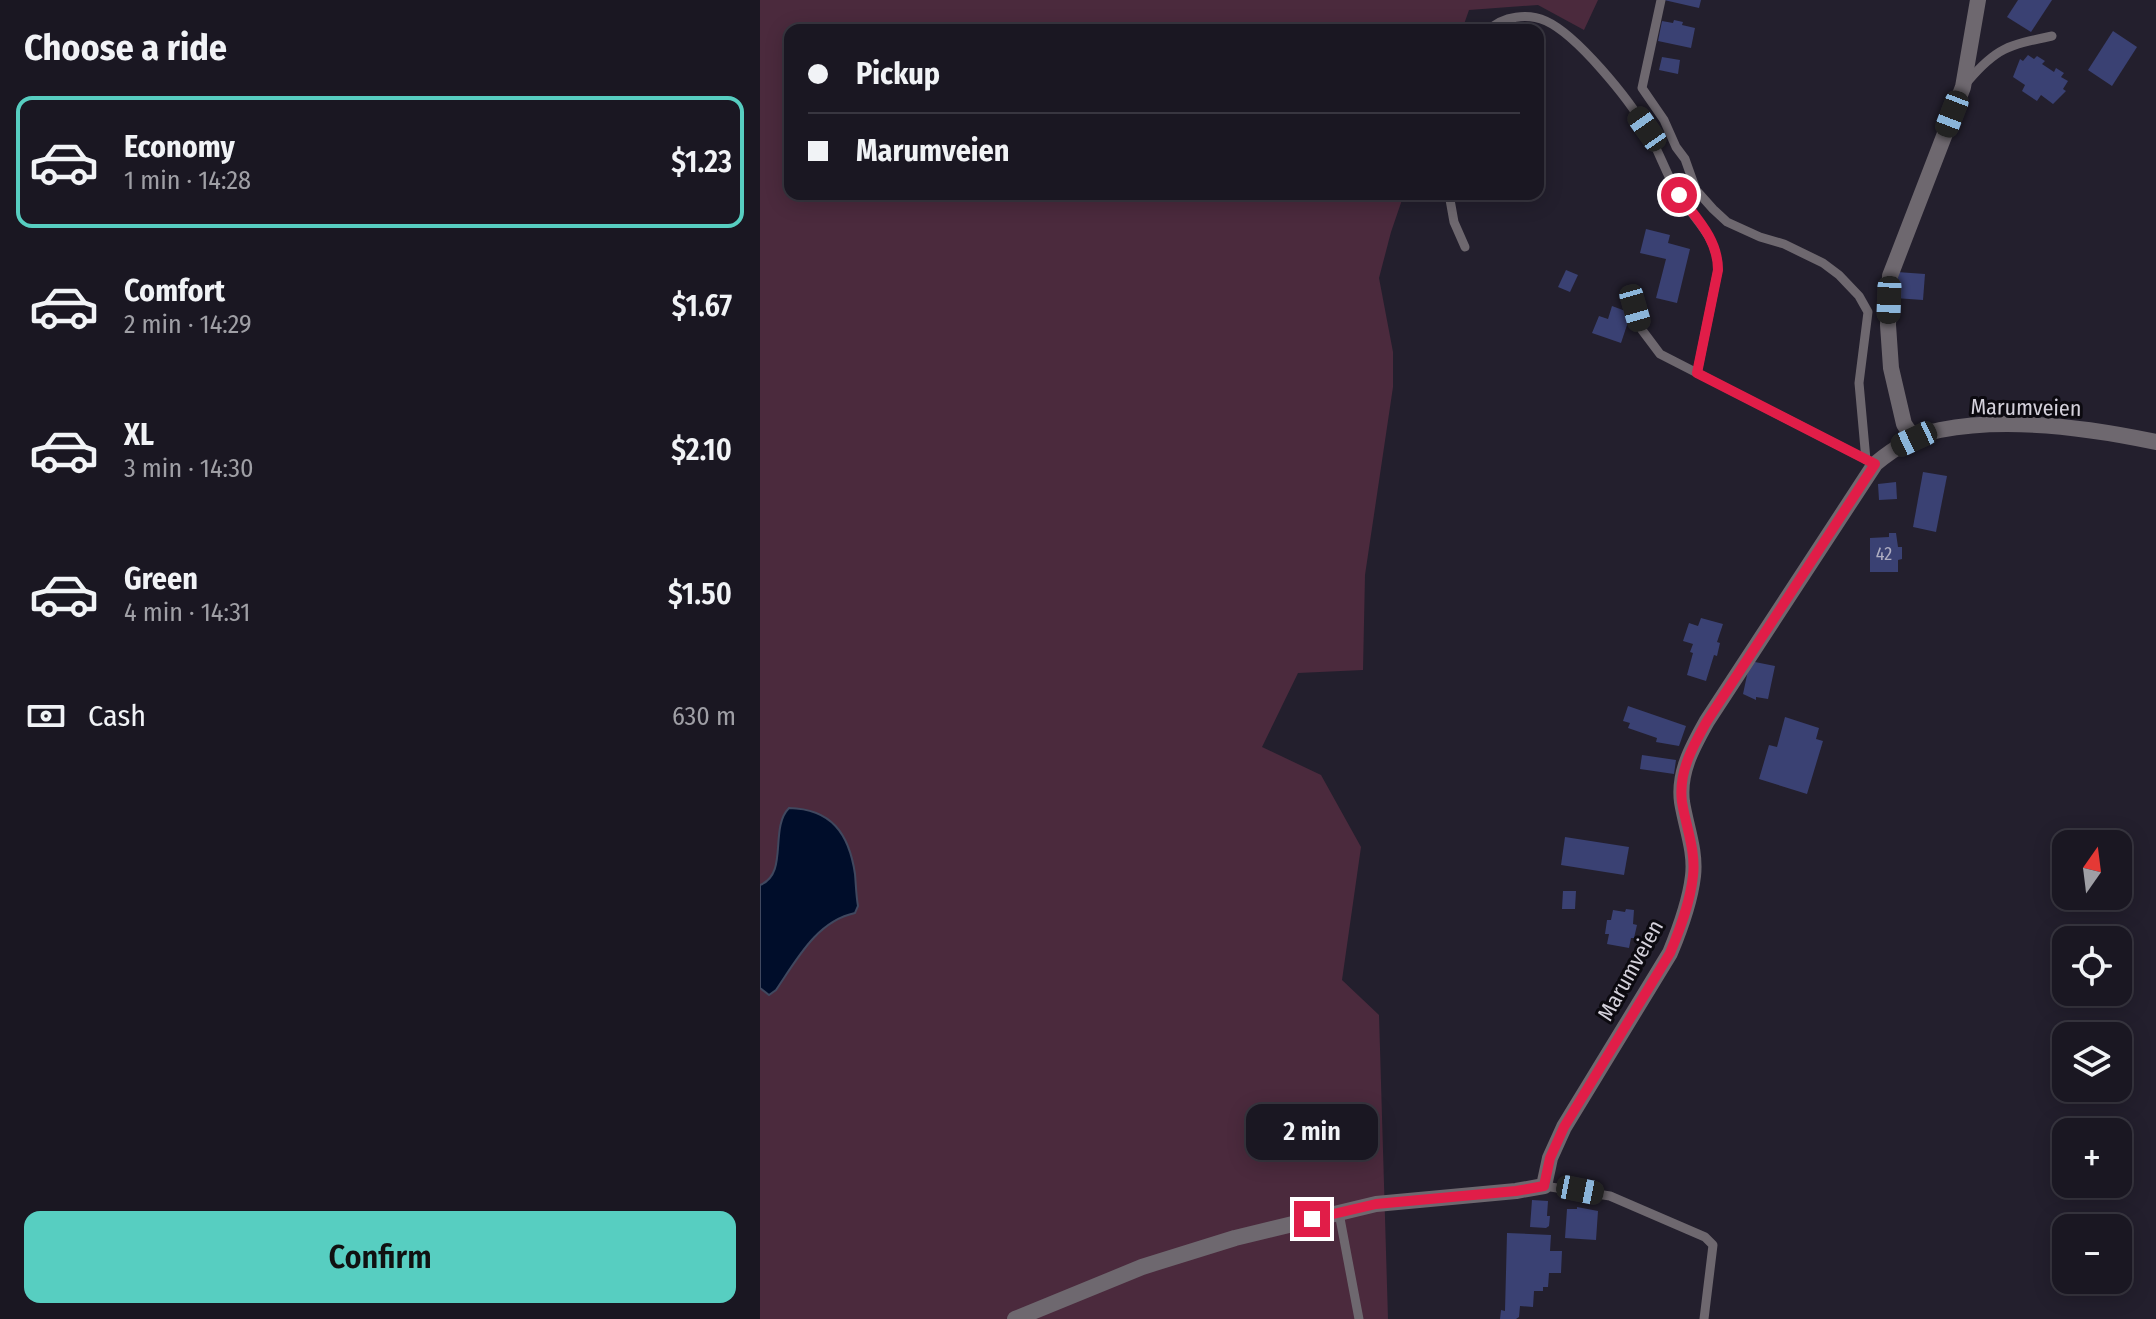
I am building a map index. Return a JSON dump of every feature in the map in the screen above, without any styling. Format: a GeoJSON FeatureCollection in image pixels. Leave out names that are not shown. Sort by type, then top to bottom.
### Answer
{"type":"FeatureCollection","features":[{"type":"Feature","properties":{"kind":"street"},"geometry":{"type":"LineString","coordinates":[[1914,439],[1904,424],[1891,368],[1888,325],[1890,276],[1963,87],[1978,0]]}},
{"type":"Feature","properties":{"kind":"street","name":"Marumveien"},"geometry":{"type":"LineString","coordinates":[[1544,1186],[1550,1158],[1564,1127],[1670,953],[1682,922],[1693,876],[1692,849],[1682,798],[1687,757],[1871,462],[1896,447],[1939,430],[2004,425],[2115,433],[2156,442]]}},
{"type":"Feature","properties":{"kind":"street"},"geometry":{"type":"LineString","coordinates":[[1015,1319],[1172,1257],[1235,1238],[1376,1204],[1544,1186]]}},
{"type":"Feature","properties":{"kind":"lane"},"geometry":{"type":"LineString","coordinates":[[1661,0],[1642,88],[1685,159],[1696,190],[1727,222],[1784,244],[1831,269],[1859,296],[1868,312],[1888,325]]}},
{"type":"Feature","properties":{"kind":"lane"},"geometry":{"type":"LineString","coordinates":[[1495,24],[1527,16],[1547,21],[1578,46],[1621,93],[1647,129],[1679,195],[1714,243],[1718,270],[1697,373]]}},
{"type":"Feature","properties":{"kind":"lane"},"geometry":{"type":"LineString","coordinates":[[1963,87],[1997,51],[2052,36]]}},
{"type":"Feature","properties":{"kind":"lane"},"geometry":{"type":"LineString","coordinates":[[1450,200],[1454,222],[1465,247]]}},
{"type":"Feature","properties":{"kind":"lane"},"geometry":{"type":"LineString","coordinates":[[1635,308],[1642,330],[1660,354],[1871,462]]}},
{"type":"Feature","properties":{"kind":"lane"},"geometry":{"type":"LineString","coordinates":[[1868,312],[1859,383],[1871,462]]}},
{"type":"Feature","properties":{"kind":"lane"},"geometry":{"type":"LineString","coordinates":[[1544,1186],[1610,1196],[1705,1237],[1713,1245],[1704,1319]]}},
{"type":"Feature","properties":{"kind":"lane"},"geometry":{"type":"LineString","coordinates":[[1339,1213],[1359,1319]]}},
{"type":"Feature","properties":{"kind":"shaded area"},"geometry":{"type":"Polygon","coordinates":[[[760,0],[1598,0],[1584,30],[1538,5],[1469,10],[1464,24],[784,24],[784,200],[1402,200],[1379,278],[1393,352],[1393,387],[1365,575],[1363,670],[1298,673],[1262,747],[1321,775],[1361,847],[1342,980],[1379,1015],[1388,1319],[760,1319],[760,0]]]}},
{"type":"Feature","properties":{"kind":"water"},"geometry":{"type":"Polygon","coordinates":[[[789,808],[816,813],[836,826],[843,835],[852,859],[858,906],[855,913],[830,924],[809,943],[776,990],[769,995],[760,988],[760,885],[774,871],[780,827],[789,808]]]}},
{"type":"Feature","properties":{"kind":"building"},"geometry":{"type":"Polygon","coordinates":[[[1664,0],[1701,0],[1699,8],[1664,0]]]}},
{"type":"Feature","properties":{"kind":"building"},"geometry":{"type":"Polygon","coordinates":[[[2018,0],[2052,0],[2031,32],[2007,17],[2018,0]]]}},
{"type":"Feature","properties":{"kind":"building"},"geometry":{"type":"Polygon","coordinates":[[[1674,20],[1695,28],[1691,48],[1658,41],[1662,21],[1673,23],[1674,20]]]}},
{"type":"Feature","properties":{"kind":"building"},"geometry":{"type":"Polygon","coordinates":[[[2113,31],[2137,47],[2112,86],[2088,70],[2113,31]]]}},
{"type":"Feature","properties":{"kind":"building"},"geometry":{"type":"Polygon","coordinates":[[[2028,55],[2045,61],[2042,64],[2054,72],[2056,68],[2064,73],[2061,77],[2068,81],[2063,89],[2066,91],[2053,104],[2041,95],[2037,101],[2022,91],[2025,85],[2013,77],[2020,59],[2023,61],[2028,55]]]}},
{"type":"Feature","properties":{"kind":"building"},"geometry":{"type":"Polygon","coordinates":[[[1662,57],[1680,60],[1678,74],[1659,70],[1662,57]]]}},
{"type":"Feature","properties":{"kind":"building"},"geometry":{"type":"Polygon","coordinates":[[[1646,229],[1670,235],[1668,243],[1690,249],[1677,303],[1656,298],[1666,259],[1640,253],[1646,229]]]}},
{"type":"Feature","properties":{"kind":"building"},"geometry":{"type":"Polygon","coordinates":[[[1566,270],[1578,275],[1570,292],[1558,287],[1566,270]]]}},
{"type":"Feature","properties":{"kind":"building"},"geometry":{"type":"Polygon","coordinates":[[[1897,272],[1925,274],[1923,300],[1895,298],[1897,272]]]}},
{"type":"Feature","properties":{"kind":"building"},"geometry":{"type":"Polygon","coordinates":[[[1612,306],[1631,313],[1621,343],[1592,333],[1599,316],[1608,319],[1612,306]]]}},
{"type":"Feature","properties":{"kind":"building"},"geometry":{"type":"Polygon","coordinates":[[[1923,472],[1947,476],[1936,532],[1913,527],[1923,472]]]}},
{"type":"Feature","properties":{"kind":"building"},"geometry":{"type":"Polygon","coordinates":[[[1896,482],[1897,499],[1879,500],[1878,484],[1896,482]]]}},
{"type":"Feature","properties":{"kind":"building"},"geometry":{"type":"Polygon","coordinates":[[[1889,533],[1896,533],[1898,547],[1902,547],[1898,572],[1870,572],[1870,538],[1889,537],[1889,533]]]}},
{"type":"Feature","properties":{"kind":"building"},"geometry":{"type":"Polygon","coordinates":[[[1701,618],[1723,624],[1717,642],[1720,643],[1717,656],[1714,655],[1706,681],[1687,675],[1693,644],[1683,641],[1689,623],[1698,626],[1701,618]]]}},
{"type":"Feature","properties":{"kind":"building"},"geometry":{"type":"Polygon","coordinates":[[[1750,661],[1775,666],[1768,699],[1756,697],[1756,700],[1743,694],[1750,661]]]}},
{"type":"Feature","properties":{"kind":"building"},"geometry":{"type":"Polygon","coordinates":[[[1628,706],[1686,726],[1679,746],[1656,742],[1657,738],[1628,728],[1630,723],[1623,721],[1628,706]]]}},
{"type":"Feature","properties":{"kind":"building"},"geometry":{"type":"Polygon","coordinates":[[[1785,717],[1819,728],[1816,739],[1823,741],[1807,794],[1759,779],[1769,745],[1777,747],[1785,717]]]}},
{"type":"Feature","properties":{"kind":"building"},"geometry":{"type":"Polygon","coordinates":[[[1642,755],[1676,760],[1674,774],[1640,769],[1642,755]]]}},
{"type":"Feature","properties":{"kind":"building"},"geometry":{"type":"Polygon","coordinates":[[[1565,837],[1629,847],[1624,875],[1561,865],[1565,837]]]}},
{"type":"Feature","properties":{"kind":"building"},"geometry":{"type":"Polygon","coordinates":[[[1563,891],[1576,891],[1575,909],[1562,909],[1563,891]]]}},
{"type":"Feature","properties":{"kind":"building"},"geometry":{"type":"Polygon","coordinates":[[[1626,909],[1634,910],[1633,924],[1637,925],[1629,948],[1607,944],[1607,920],[1611,920],[1613,910],[1625,912],[1626,909]]]}},
{"type":"Feature","properties":{"kind":"building"},"geometry":{"type":"Polygon","coordinates":[[[1532,1200],[1548,1201],[1547,1216],[1550,1216],[1546,1228],[1530,1227],[1532,1200]]]}},
{"type":"Feature","properties":{"kind":"building"},"geometry":{"type":"Polygon","coordinates":[[[1577,1207],[1598,1211],[1596,1240],[1565,1238],[1567,1209],[1577,1207]]]}},
{"type":"Feature","properties":{"kind":"building"},"geometry":{"type":"Polygon","coordinates":[[[1507,1233],[1551,1235],[1550,1251],[1562,1251],[1561,1273],[1549,1273],[1548,1287],[1543,1287],[1543,1291],[1534,1291],[1533,1307],[1520,1306],[1516,1319],[1500,1319],[1501,1310],[1505,1311],[1507,1233]]]}},
{"type":"Feature","properties":{"kind":"route"},"geometry":{"type":"LineString","coordinates":[[1312,1219],[1376,1204],[1544,1186],[1550,1158],[1564,1127],[1670,953],[1682,922],[1693,876],[1692,849],[1682,798],[1687,757],[1707,721],[1875,464],[1697,373],[1718,270],[1718,255],[1714,243],[1679,195]]}}]}
